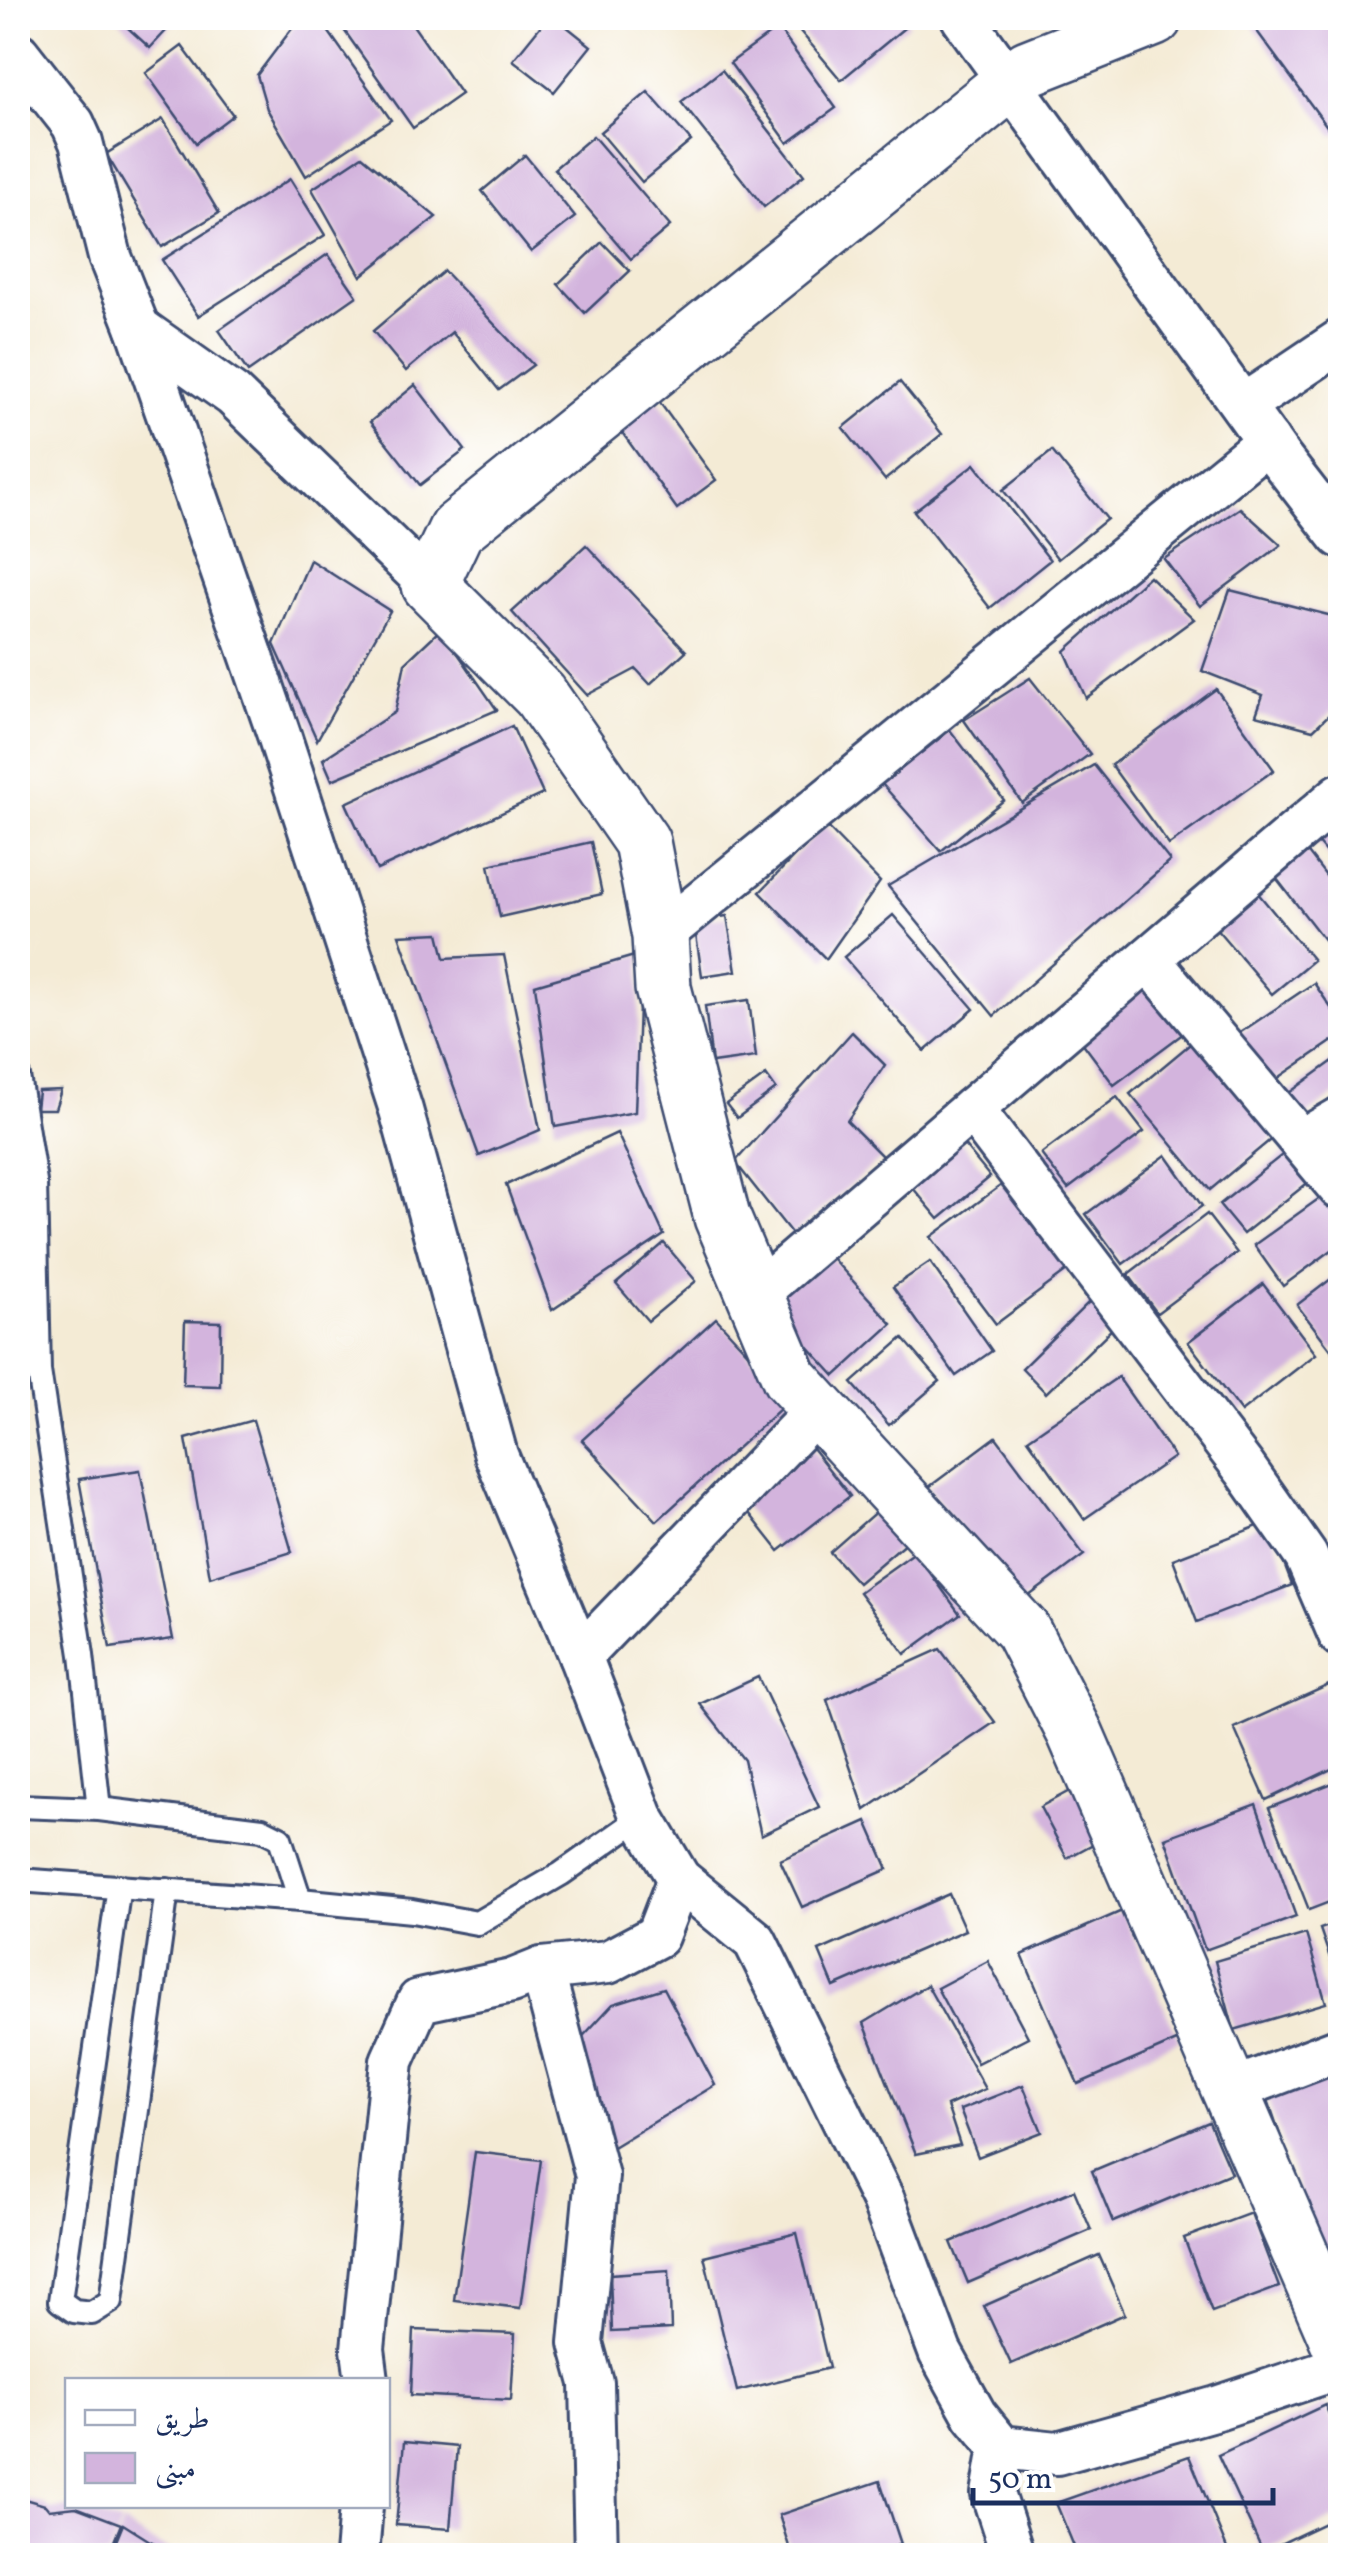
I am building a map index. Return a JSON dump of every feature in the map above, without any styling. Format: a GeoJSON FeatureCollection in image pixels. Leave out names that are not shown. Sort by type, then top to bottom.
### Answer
{"type":"FeatureCollection","features":[{"type":"Feature","properties":{"kind":"street"},"geometry":{"type":"LineString","coordinates":[[963,18],[1340,536]]}},
{"type":"Feature","properties":{"kind":"street"},"geometry":{"type":"LineString","coordinates":[[430,585],[456,530],[1028,68],[1154,18]]}},
{"type":"Feature","properties":{"kind":"street"},"geometry":{"type":"LineString","coordinates":[[18,54],[73,124],[81,142],[110,257],[279,734],[402,1110],[496,1455],[642,1817],[679,1879],[755,1941],[883,2200],[940,2352],[975,2414],[1000,2447],[994,2494],[1013,2556]]}},
{"type":"Feature","properties":{"kind":"street"},"geometry":{"type":"LineString","coordinates":[[138,328],[258,417],[540,695],[642,842],[660,936],[663,988],[722,1217],[790,1378],[1022,1630],[1075,1733],[1340,2345]]}},
{"type":"Feature","properties":{"kind":"street"},"geometry":{"type":"LineString","coordinates":[[1243,406],[1340,341]]}},
{"type":"Feature","properties":{"kind":"street"},"geometry":{"type":"LineString","coordinates":[[660,936],[1268,441]]}},
{"type":"Feature","properties":{"kind":"street"},"geometry":{"type":"LineString","coordinates":[[755,1295],[1340,795]]}},
{"type":"Feature","properties":{"kind":"street"},"geometry":{"type":"LineString","coordinates":[[1148,958],[1340,1188]]}},
{"type":"Feature","properties":{"kind":"street"},"geometry":{"type":"LineString","coordinates":[[972,1109],[1245,1469],[1306,1556],[1340,1635]]}},
{"type":"Feature","properties":{"kind":"street"},"geometry":{"type":"LineString","coordinates":[[1302,1141],[1340,1118]]}},
{"type":"Feature","properties":{"kind":"street"},"geometry":{"type":"LineString","coordinates":[[580,1656],[818,1409]]}},
{"type":"Feature","properties":{"kind":"street"},"geometry":{"type":"LineString","coordinates":[[367,2378],[364,2350],[392,2061],[419,2000],[512,1981],[542,1968],[608,1962],[657,1936],[679,1879]]}},
{"type":"Feature","properties":{"kind":"street"},"geometry":{"type":"LineString","coordinates":[[542,1968],[597,2176],[581,2343],[592,2382],[596,2556]]}},
{"type":"Feature","properties":{"kind":"street"},"geometry":{"type":"LineString","coordinates":[[1230,2092],[1340,2049]]}},
{"type":"Feature","properties":{"kind":"street"},"geometry":{"type":"LineString","coordinates":[[1000,2447],[1057,2453],[1218,2408],[1340,2366]]}},
{"type":"Feature","properties":{"kind":"street"},"geometry":{"type":"LineString","coordinates":[[358,2556],[362,2508]]}},
{"type":"Feature","properties":{"kind":"lane"},"geometry":{"type":"LineString","coordinates":[[18,1076],[35,1182],[38,1372],[82,1654],[99,1808]]}},
{"type":"Feature","properties":{"kind":"lane"},"geometry":{"type":"LineString","coordinates":[[18,1806],[99,1808],[262,1829],[280,1838],[300,1900]]}},
{"type":"Feature","properties":{"kind":"lane"},"geometry":{"type":"LineString","coordinates":[[18,1880],[300,1900],[477,1922],[562,1874],[642,1817]]}},
{"type":"Feature","properties":{"kind":"lane"},"geometry":{"type":"LineString","coordinates":[[119,1886],[60,2301],[74,2311],[92,2314],[111,2301],[167,1890]]}},
{"type":"Feature","properties":{"kind":"building"},"geometry":{"type":"Polygon","coordinates":[[[117,18],[178,18],[150,48],[117,18]]]}},
{"type":"Feature","properties":{"kind":"building"},"geometry":{"type":"Polygon","coordinates":[[[300,18],[319,18],[391,120],[306,176],[267,109],[257,75],[300,18]]]}},
{"type":"Feature","properties":{"kind":"building"},"geometry":{"type":"Polygon","coordinates":[[[361,18],[408,18],[461,94],[413,128],[344,30],[361,18]]]}},
{"type":"Feature","properties":{"kind":"building"},"geometry":{"type":"Polygon","coordinates":[[[547,18],[556,18],[591,46],[554,92],[513,60],[547,18]]]}},
{"type":"Feature","properties":{"kind":"building"},"geometry":{"type":"Polygon","coordinates":[[[789,18],[904,18],[909,24],[841,80],[789,18]]]}},
{"type":"Feature","properties":{"kind":"building"},"geometry":{"type":"Polygon","coordinates":[[[1262,18],[1340,18],[1340,132],[1334,136],[1251,23],[1262,18]]]}},
{"type":"Feature","properties":{"kind":"building"},"geometry":{"type":"Polygon","coordinates":[[[778,28],[836,108],[788,143],[730,63],[778,28]]]}},
{"type":"Feature","properties":{"kind":"building"},"geometry":{"type":"Polygon","coordinates":[[[182,46],[233,115],[196,143],[146,73],[182,46]]]}},
{"type":"Feature","properties":{"kind":"building"},"geometry":{"type":"Polygon","coordinates":[[[722,70],[804,175],[764,207],[681,102],[722,70]]]}},
{"type":"Feature","properties":{"kind":"building"},"geometry":{"type":"Polygon","coordinates":[[[648,92],[691,141],[642,182],[600,132],[648,92]]]}},
{"type":"Feature","properties":{"kind":"building"},"geometry":{"type":"Polygon","coordinates":[[[163,119],[219,213],[162,247],[106,154],[163,119]]]}},
{"type":"Feature","properties":{"kind":"building"},"geometry":{"type":"Polygon","coordinates":[[[593,136],[670,226],[631,259],[554,169],[593,136]]]}},
{"type":"Feature","properties":{"kind":"building"},"geometry":{"type":"Polygon","coordinates":[[[525,155],[575,217],[531,252],[482,191],[525,155]]]}},
{"type":"Feature","properties":{"kind":"building"},"geometry":{"type":"Polygon","coordinates":[[[362,156],[436,217],[361,276],[312,189],[362,156]]]}},
{"type":"Feature","properties":{"kind":"building"},"geometry":{"type":"Polygon","coordinates":[[[290,179],[325,235],[198,316],[162,260],[290,179]]]}},
{"type":"Feature","properties":{"kind":"building"},"geometry":{"type":"Polygon","coordinates":[[[602,242],[630,271],[585,313],[558,284],[602,242]]]}},
{"type":"Feature","properties":{"kind":"building"},"geometry":{"type":"Polygon","coordinates":[[[328,254],[357,296],[248,372],[219,330],[328,254]]]}},
{"type":"Feature","properties":{"kind":"building"},"geometry":{"type":"Polygon","coordinates":[[[444,271],[533,365],[499,390],[452,332],[406,371],[373,331],[444,271]]]}},
{"type":"Feature","properties":{"kind":"building"},"geometry":{"type":"Polygon","coordinates":[[[900,382],[942,434],[885,480],[843,428],[900,382]]]}},
{"type":"Feature","properties":{"kind":"building"},"geometry":{"type":"Polygon","coordinates":[[[415,385],[465,450],[420,485],[370,422],[415,385]]]}},
{"type":"Feature","properties":{"kind":"building"},"geometry":{"type":"Polygon","coordinates":[[[655,396],[716,480],[677,509],[616,424],[655,396]]]}},
{"type":"Feature","properties":{"kind":"building"},"geometry":{"type":"Polygon","coordinates":[[[1052,451],[1107,519],[1058,559],[1003,490],[1052,451]]]}},
{"type":"Feature","properties":{"kind":"building"},"geometry":{"type":"Polygon","coordinates":[[[975,464],[1050,560],[990,608],[914,511],[975,464]]]}},
{"type":"Feature","properties":{"kind":"building"},"geometry":{"type":"Polygon","coordinates":[[[1240,508],[1281,545],[1200,606],[1164,559],[1240,508]]]}},
{"type":"Feature","properties":{"kind":"building"},"geometry":{"type":"Polygon","coordinates":[[[586,545],[686,651],[650,684],[636,669],[587,695],[512,612],[586,545]]]}},
{"type":"Feature","properties":{"kind":"building"},"geometry":{"type":"Polygon","coordinates":[[[310,560],[390,611],[317,740],[274,644],[310,560]]]}},
{"type":"Feature","properties":{"kind":"building"},"geometry":{"type":"Polygon","coordinates":[[[1149,576],[1194,619],[1086,698],[1065,651],[1149,576]]]}},
{"type":"Feature","properties":{"kind":"building"},"geometry":{"type":"Polygon","coordinates":[[[1230,590],[1340,618],[1340,704],[1313,730],[1256,715],[1263,695],[1202,671],[1230,590]]]}},
{"type":"Feature","properties":{"kind":"building"},"geometry":{"type":"Polygon","coordinates":[[[441,629],[497,710],[332,780],[323,759],[395,712],[405,663],[441,629]]]}},
{"type":"Feature","properties":{"kind":"building"},"geometry":{"type":"Polygon","coordinates":[[[1030,678],[1090,754],[1022,803],[964,720],[1030,678]]]}},
{"type":"Feature","properties":{"kind":"building"},"geometry":{"type":"Polygon","coordinates":[[[1216,689],[1274,770],[1169,845],[1111,765],[1216,689]]]}},
{"type":"Feature","properties":{"kind":"building"},"geometry":{"type":"Polygon","coordinates":[[[512,726],[543,794],[377,870],[346,803],[512,726]]]}},
{"type":"Feature","properties":{"kind":"building"},"geometry":{"type":"Polygon","coordinates":[[[950,730],[1004,800],[941,851],[882,784],[950,730]]]}},
{"type":"Feature","properties":{"kind":"building"},"geometry":{"type":"Polygon","coordinates":[[[1094,765],[1170,861],[994,1016],[888,886],[1094,765]]]}},
{"type":"Feature","properties":{"kind":"building"},"geometry":{"type":"Polygon","coordinates":[[[1340,809],[1340,869],[1310,834],[1340,809]]]}},
{"type":"Feature","properties":{"kind":"building"},"geometry":{"type":"Polygon","coordinates":[[[825,825],[880,882],[826,959],[760,892],[825,825]]]}},
{"type":"Feature","properties":{"kind":"building"},"geometry":{"type":"Polygon","coordinates":[[[591,842],[602,894],[500,917],[489,865],[591,842]]]}},
{"type":"Feature","properties":{"kind":"building"},"geometry":{"type":"Polygon","coordinates":[[[1302,845],[1340,894],[1340,929],[1325,941],[1270,870],[1302,845]]]}},
{"type":"Feature","properties":{"kind":"building"},"geometry":{"type":"Polygon","coordinates":[[[1257,892],[1313,960],[1272,994],[1215,927],[1257,892]]]}},
{"type":"Feature","properties":{"kind":"building"},"geometry":{"type":"Polygon","coordinates":[[[893,915],[974,1009],[925,1051],[844,957],[893,915]]]}},
{"type":"Feature","properties":{"kind":"building"},"geometry":{"type":"Polygon","coordinates":[[[727,916],[736,971],[702,976],[694,921],[727,916]]]}},
{"type":"Feature","properties":{"kind":"building"},"geometry":{"type":"Polygon","coordinates":[[[439,933],[445,958],[504,955],[540,1130],[479,1156],[399,935],[439,933]]]}},
{"type":"Feature","properties":{"kind":"building"},"geometry":{"type":"Polygon","coordinates":[[[641,954],[635,1112],[555,1127],[535,985],[641,954]]]}},
{"type":"Feature","properties":{"kind":"building"},"geometry":{"type":"Polygon","coordinates":[[[1150,979],[1188,1030],[1114,1085],[1076,1034],[1150,979]]]}},
{"type":"Feature","properties":{"kind":"building"},"geometry":{"type":"Polygon","coordinates":[[[1314,983],[1340,1021],[1340,1036],[1268,1085],[1235,1036],[1314,983]]]}},
{"type":"Feature","properties":{"kind":"building"},"geometry":{"type":"Polygon","coordinates":[[[749,1000],[756,1057],[712,1063],[705,1006],[749,1000]]]}},
{"type":"Feature","properties":{"kind":"building"},"geometry":{"type":"Polygon","coordinates":[[[852,1032],[885,1065],[847,1121],[883,1157],[792,1234],[735,1162],[852,1032]]]}},
{"type":"Feature","properties":{"kind":"building"},"geometry":{"type":"Polygon","coordinates":[[[1201,1035],[1281,1131],[1210,1190],[1130,1094],[1201,1035]]]}},
{"type":"Feature","properties":{"kind":"building"},"geometry":{"type":"Polygon","coordinates":[[[1340,1056],[1340,1091],[1299,1121],[1282,1098],[1340,1056]]]}},
{"type":"Feature","properties":{"kind":"building"},"geometry":{"type":"Polygon","coordinates":[[[766,1075],[776,1089],[737,1118],[726,1104],[766,1075]]]}},
{"type":"Feature","properties":{"kind":"building"},"geometry":{"type":"Polygon","coordinates":[[[61,1090],[55,1109],[36,1109],[38,1091],[61,1090]]]}},
{"type":"Feature","properties":{"kind":"building"},"geometry":{"type":"Polygon","coordinates":[[[1117,1097],[1144,1132],[1068,1189],[1041,1154],[1117,1097]]]}},
{"type":"Feature","properties":{"kind":"building"},"geometry":{"type":"Polygon","coordinates":[[[617,1133],[664,1235],[552,1310],[506,1185],[617,1133]]]}},
{"type":"Feature","properties":{"kind":"building"},"geometry":{"type":"Polygon","coordinates":[[[959,1139],[990,1177],[939,1219],[907,1181],[959,1139]]]}},
{"type":"Feature","properties":{"kind":"building"},"geometry":{"type":"Polygon","coordinates":[[[1287,1151],[1310,1181],[1243,1234],[1219,1205],[1287,1151]]]}},
{"type":"Feature","properties":{"kind":"building"},"geometry":{"type":"Polygon","coordinates":[[[1166,1155],[1202,1206],[1123,1264],[1086,1214],[1166,1155]]]}},
{"type":"Feature","properties":{"kind":"building"},"geometry":{"type":"Polygon","coordinates":[[[1011,1178],[1075,1265],[996,1324],[931,1237],[1011,1178]]]}},
{"type":"Feature","properties":{"kind":"building"},"geometry":{"type":"Polygon","coordinates":[[[1324,1195],[1340,1219],[1340,1244],[1283,1286],[1254,1245],[1324,1195]]]}},
{"type":"Feature","properties":{"kind":"building"},"geometry":{"type":"Polygon","coordinates":[[[1207,1214],[1237,1253],[1157,1313],[1128,1274],[1207,1214]]]}},
{"type":"Feature","properties":{"kind":"building"},"geometry":{"type":"Polygon","coordinates":[[[664,1243],[696,1281],[648,1321],[616,1284],[664,1243]]]}},
{"type":"Feature","properties":{"kind":"building"},"geometry":{"type":"Polygon","coordinates":[[[823,1248],[892,1324],[835,1376],[766,1300],[823,1248]]]}},
{"type":"Feature","properties":{"kind":"building"},"geometry":{"type":"Polygon","coordinates":[[[930,1262],[992,1351],[956,1376],[893,1287],[930,1262]]]}},
{"type":"Feature","properties":{"kind":"building"},"geometry":{"type":"Polygon","coordinates":[[[1340,1272],[1340,1345],[1332,1351],[1297,1305],[1340,1272]]]}},
{"type":"Feature","properties":{"kind":"building"},"geometry":{"type":"Polygon","coordinates":[[[1263,1284],[1316,1354],[1241,1412],[1188,1342],[1263,1284]]]}},
{"type":"Feature","properties":{"kind":"building"},"geometry":{"type":"Polygon","coordinates":[[[1093,1298],[1118,1323],[1046,1393],[1022,1368],[1093,1298]]]}},
{"type":"Feature","properties":{"kind":"building"},"geometry":{"type":"Polygon","coordinates":[[[716,1318],[791,1399],[657,1521],[582,1440],[716,1318]]]}},
{"type":"Feature","properties":{"kind":"building"},"geometry":{"type":"Polygon","coordinates":[[[185,1321],[221,1322],[220,1386],[183,1385],[185,1321]]]}},
{"type":"Feature","properties":{"kind":"building"},"geometry":{"type":"Polygon","coordinates":[[[903,1338],[940,1381],[889,1425],[852,1383],[903,1338]]]}},
{"type":"Feature","properties":{"kind":"building"},"geometry":{"type":"Polygon","coordinates":[[[1118,1377],[1174,1457],[1084,1519],[1028,1439],[1118,1377]]]}},
{"type":"Feature","properties":{"kind":"building"},"geometry":{"type":"Polygon","coordinates":[[[253,1420],[292,1552],[210,1577],[186,1439],[253,1420]]]}},
{"type":"Feature","properties":{"kind":"building"},"geometry":{"type":"Polygon","coordinates":[[[996,1437],[1084,1555],[1017,1605],[929,1487],[996,1437]]]}},
{"type":"Feature","properties":{"kind":"building"},"geometry":{"type":"Polygon","coordinates":[[[812,1448],[850,1496],[779,1551],[742,1504],[812,1448]]]}},
{"type":"Feature","properties":{"kind":"building"},"geometry":{"type":"Polygon","coordinates":[[[140,1470],[173,1639],[110,1648],[79,1479],[140,1470]]]}},
{"type":"Feature","properties":{"kind":"building"},"geometry":{"type":"Polygon","coordinates":[[[879,1509],[907,1541],[858,1583],[830,1552],[879,1509]]]}},
{"type":"Feature","properties":{"kind":"building"},"geometry":{"type":"Polygon","coordinates":[[[1268,1522],[1292,1585],[1197,1622],[1173,1559],[1268,1522]]]}},
{"type":"Feature","properties":{"kind":"building"},"geometry":{"type":"Polygon","coordinates":[[[915,1552],[960,1614],[905,1654],[859,1592],[915,1552]]]}},
{"type":"Feature","properties":{"kind":"building"},"geometry":{"type":"Polygon","coordinates":[[[940,1649],[995,1722],[865,1810],[827,1700],[940,1649]]]}},
{"type":"Feature","properties":{"kind":"building"},"geometry":{"type":"Polygon","coordinates":[[[758,1677],[819,1807],[761,1835],[744,1760],[700,1704],[758,1677]]]}},
{"type":"Feature","properties":{"kind":"building"},"geometry":{"type":"Polygon","coordinates":[[[1340,1680],[1340,1765],[1266,1800],[1234,1728],[1340,1680]]]}},
{"type":"Feature","properties":{"kind":"building"},"geometry":{"type":"Polygon","coordinates":[[[1340,1780],[1340,1898],[1309,1910],[1269,1808],[1340,1780]]]}},
{"type":"Feature","properties":{"kind":"building"},"geometry":{"type":"Polygon","coordinates":[[[1077,1787],[1104,1838],[1067,1858],[1040,1807],[1077,1787]]]}},
{"type":"Feature","properties":{"kind":"building"},"geometry":{"type":"Polygon","coordinates":[[[1256,1804],[1296,1917],[1205,1950],[1165,1838],[1256,1804]]]}},
{"type":"Feature","properties":{"kind":"building"},"geometry":{"type":"Polygon","coordinates":[[[867,1821],[888,1869],[802,1907],[780,1860],[867,1821]]]}},
{"type":"Feature","properties":{"kind":"building"},"geometry":{"type":"Polygon","coordinates":[[[949,1894],[965,1930],[834,1987],[819,1951],[949,1894]]]}},
{"type":"Feature","properties":{"kind":"building"},"geometry":{"type":"Polygon","coordinates":[[[1122,1911],[1179,2040],[1078,2084],[1022,1955],[1122,1911]]]}},
{"type":"Feature","properties":{"kind":"building"},"geometry":{"type":"Polygon","coordinates":[[[1340,1922],[1340,1987],[1320,1929],[1340,1922]]]}},
{"type":"Feature","properties":{"kind":"building"},"geometry":{"type":"Polygon","coordinates":[[[1306,1934],[1326,2003],[1234,2030],[1215,1961],[1306,1934]]]}},
{"type":"Feature","properties":{"kind":"building"},"geometry":{"type":"Polygon","coordinates":[[[988,1961],[1028,2037],[977,2063],[937,1988],[988,1961]]]}},
{"type":"Feature","properties":{"kind":"building"},"geometry":{"type":"Polygon","coordinates":[[[927,1985],[985,2089],[947,2106],[960,2145],[916,2154],[864,2023],[927,1985]]]}},
{"type":"Feature","properties":{"kind":"building"},"geometry":{"type":"Polygon","coordinates":[[[664,1988],[715,2085],[598,2156],[574,2046],[613,2004],[664,1988]]]}},
{"type":"Feature","properties":{"kind":"building"},"geometry":{"type":"Polygon","coordinates":[[[1340,2068],[1340,2299],[1337,2300],[1266,2094],[1340,2068]]]}},
{"type":"Feature","properties":{"kind":"building"},"geometry":{"type":"Polygon","coordinates":[[[1023,2085],[1042,2132],[978,2157],[960,2110],[1023,2085]]]}},
{"type":"Feature","properties":{"kind":"building"},"geometry":{"type":"Polygon","coordinates":[[[1209,2122],[1231,2173],[1113,2222],[1092,2171],[1209,2122]]]}},
{"type":"Feature","properties":{"kind":"building"},"geometry":{"type":"Polygon","coordinates":[[[475,2152],[541,2160],[520,2308],[454,2300],[475,2152]]]}},
{"type":"Feature","properties":{"kind":"building"},"geometry":{"type":"Polygon","coordinates":[[[1074,2190],[1091,2230],[968,2283],[951,2242],[1074,2190]]]}},
{"type":"Feature","properties":{"kind":"building"},"geometry":{"type":"Polygon","coordinates":[[[1251,2213],[1279,2287],[1212,2312],[1184,2238],[1251,2213]]]}},
{"type":"Feature","properties":{"kind":"building"},"geometry":{"type":"Polygon","coordinates":[[[797,2233],[829,2368],[737,2391],[704,2256],[797,2233]]]}},
{"type":"Feature","properties":{"kind":"building"},"geometry":{"type":"Polygon","coordinates":[[[1099,2255],[1125,2314],[1011,2364],[984,2306],[1099,2255]]]}},
{"type":"Feature","properties":{"kind":"building"},"geometry":{"type":"Polygon","coordinates":[[[669,2270],[671,2329],[612,2332],[610,2274],[669,2270]]]}},
{"type":"Feature","properties":{"kind":"building"},"geometry":{"type":"Polygon","coordinates":[[[414,2330],[515,2334],[511,2400],[411,2395],[414,2330]]]}},
{"type":"Feature","properties":{"kind":"building"},"geometry":{"type":"Polygon","coordinates":[[[1325,2405],[1340,2440],[1340,2516],[1263,2552],[1218,2455],[1325,2405]]]}},
{"type":"Feature","properties":{"kind":"building"},"geometry":{"type":"Polygon","coordinates":[[[404,2442],[457,2447],[450,2529],[396,2525],[404,2442]]]}},
{"type":"Feature","properties":{"kind":"building"},"geometry":{"type":"Polygon","coordinates":[[[1189,2456],[1230,2556],[1078,2556],[1056,2503],[1189,2456]]]}},
{"type":"Feature","properties":{"kind":"building"},"geometry":{"type":"Polygon","coordinates":[[[880,2481],[901,2544],[867,2556],[792,2556],[779,2515],[880,2481]]]}},
{"type":"Feature","properties":{"kind":"building"},"geometry":{"type":"Polygon","coordinates":[[[18,2497],[45,2505],[49,2510],[79,2508],[121,2524],[108,2556],[18,2556],[18,2497]]]}},
{"type":"Feature","properties":{"kind":"building"},"geometry":{"type":"Polygon","coordinates":[[[123,2524],[150,2541],[181,2556],[110,2556],[123,2524]]]}}]}
